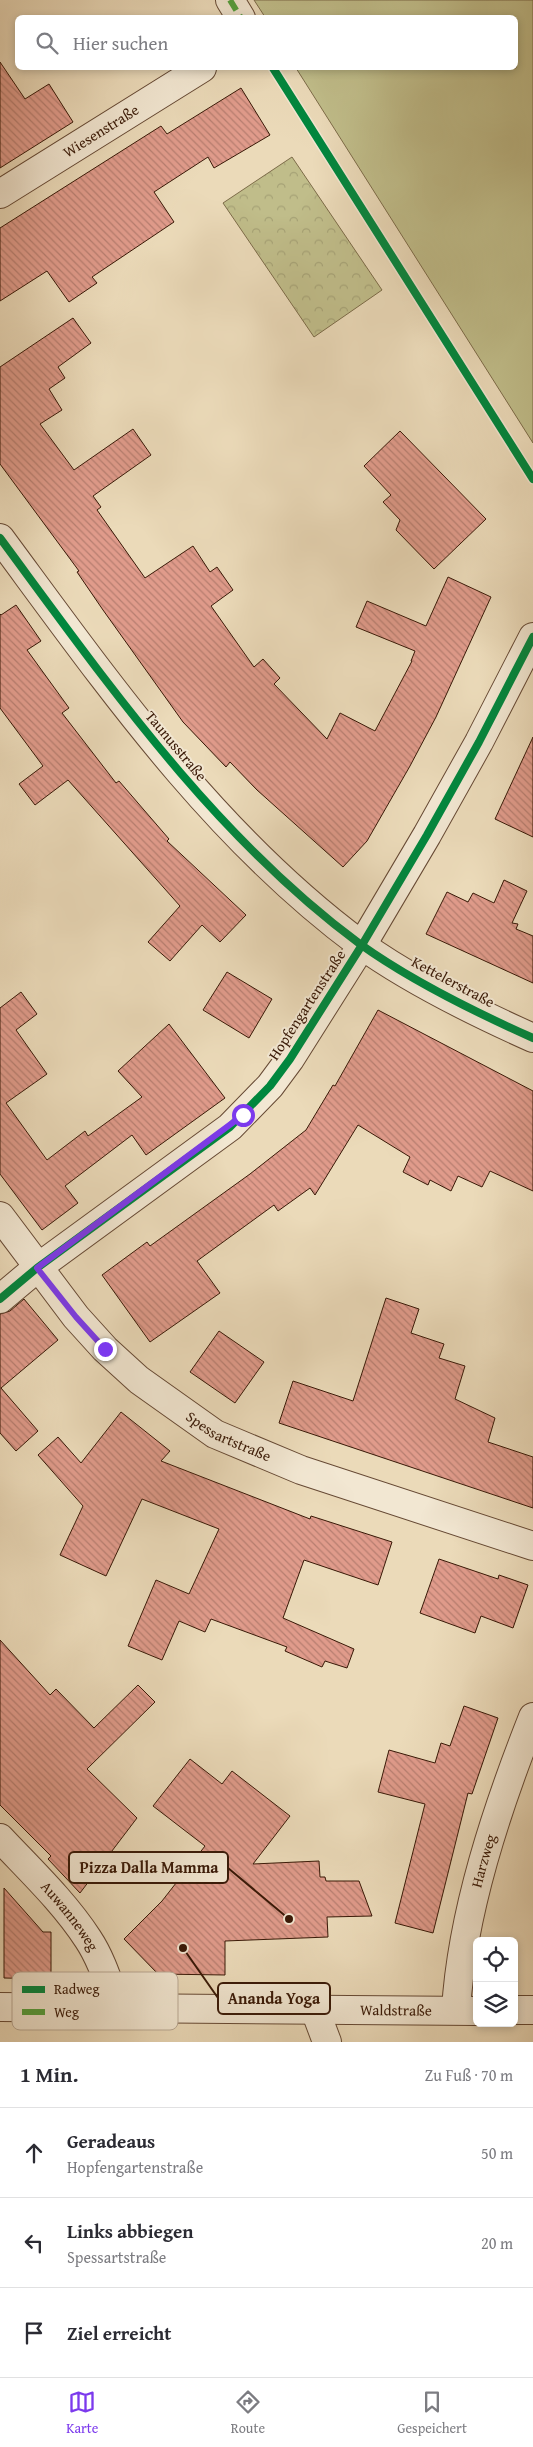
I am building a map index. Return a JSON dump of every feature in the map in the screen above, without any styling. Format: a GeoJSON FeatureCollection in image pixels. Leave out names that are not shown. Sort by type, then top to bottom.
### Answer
{"type":"FeatureCollection","features":[{"type":"Feature","properties":{"kind":"street"},"geometry":{"type":"LineString","coordinates":[[230,0],[239,15]]}},
{"type":"Feature","properties":{"kind":"street","name":"Wiesenstraße"},"geometry":{"type":"LineString","coordinates":[[0,194],[199,70]]}},
{"type":"Feature","properties":{"kind":"street","name":"Taunusstraße"},"geometry":{"type":"LineString","coordinates":[[0,538],[105,681],[197,793],[268,867],[315,908],[362,945]]}},
{"type":"Feature","properties":{"kind":"street","name":"Hopfengartenstraße"},"geometry":{"type":"LineString","coordinates":[[0,1299],[37,1268],[243,1115],[270,1086],[290,1059],[362,945],[479,742],[533,637]]}},
{"type":"Feature","properties":{"kind":"street","name":"Kettelerstraße"},"geometry":{"type":"LineString","coordinates":[[362,945],[438,990],[533,1038]]}},
{"type":"Feature","properties":{"kind":"street","name":"Spessartstraße"},"geometry":{"type":"LineString","coordinates":[[0,1216],[37,1268],[76,1317],[105,1349],[139,1380],[215,1434],[301,1470],[533,1546]]}},
{"type":"Feature","properties":{"kind":"street","name":"Harzweg"},"geometry":{"type":"LineString","coordinates":[[466,2010],[458,1978],[481,1875],[509,1784],[533,1717]]}},
{"type":"Feature","properties":{"kind":"street","name":"Auwanneweg"},"geometry":{"type":"LineString","coordinates":[[0,1838],[53,1895],[88,1939],[104,1972]]}},
{"type":"Feature","properties":{"kind":"street","name":"Waldstraße"},"geometry":{"type":"LineString","coordinates":[[178,2009],[466,2010]]}},
{"type":"Feature","properties":{"kind":"street"},"geometry":{"type":"LineString","coordinates":[[315,2010],[327,2042]]}},
{"type":"Feature","properties":{"kind":"street"},"geometry":{"type":"LineString","coordinates":[[518,2010],[533,2010]]}},
{"type":"Feature","properties":{"kind":"green space"},"geometry":{"type":"Polygon","coordinates":[[[254,0],[533,0],[533,443],[297,70],[518,70],[518,15],[264,15],[254,0]]]}},
{"type":"Feature","properties":{"kind":"green space"},"geometry":{"type":"Polygon","coordinates":[[[292,157],[382,290],[314,337],[223,203],[292,157]]]}},
{"type":"Feature","properties":{"kind":"building"},"geometry":{"type":"Polygon","coordinates":[[[0,62],[25,99],[49,84],[73,122],[0,168],[0,62]]]}},
{"type":"Feature","properties":{"kind":"building"},"geometry":{"type":"Polygon","coordinates":[[[241,88],[270,135],[214,168],[208,157],[154,192],[174,222],[92,277],[97,283],[69,302],[47,271],[0,301],[0,228],[161,126],[167,134],[241,88]]]}},
{"type":"Feature","properties":{"kind":"building"},"geometry":{"type":"Polygon","coordinates":[[[73,318],[91,343],[58,367],[65,378],[49,389],[62,410],[40,424],[74,470],[133,429],[151,455],[93,496],[101,507],[97,510],[145,578],[193,546],[210,572],[217,567],[233,590],[211,606],[254,667],[263,659],[280,678],[274,684],[327,739],[340,713],[375,731],[412,661],[415,651],[356,627],[367,601],[426,626],[448,577],[491,597],[436,717],[410,766],[367,841],[343,867],[257,790],[230,762],[226,767],[183,722],[103,610],[77,572],[79,571],[0,464],[0,367],[73,318]]]}},
{"type":"Feature","properties":{"kind":"building"},"geometry":{"type":"Polygon","coordinates":[[[400,431],[486,519],[434,569],[396,530],[400,520],[383,502],[391,495],[364,466],[400,431]]]}},
{"type":"Feature","properties":{"kind":"building"},"geometry":{"type":"Polygon","coordinates":[[[16,605],[41,641],[27,650],[69,708],[62,713],[116,783],[119,781],[169,839],[167,841],[246,915],[220,942],[202,925],[170,961],[148,942],[180,906],[68,780],[35,805],[19,784],[43,766],[0,708],[0,614],[16,605]]]}},
{"type":"Feature","properties":{"kind":"building"},"geometry":{"type":"Polygon","coordinates":[[[533,737],[533,837],[495,819],[533,737]]]}},
{"type":"Feature","properties":{"kind":"building"},"geometry":{"type":"Polygon","coordinates":[[[504,880],[527,891],[512,923],[518,924],[516,929],[533,936],[533,983],[426,934],[447,892],[468,902],[473,893],[494,903],[504,880]]]}},
{"type":"Feature","properties":{"kind":"building"},"geometry":{"type":"Polygon","coordinates":[[[227,972],[272,999],[249,1038],[203,1010],[227,972]]]}},
{"type":"Feature","properties":{"kind":"building"},"geometry":{"type":"Polygon","coordinates":[[[21,992],[37,1014],[16,1030],[47,1074],[6,1103],[47,1160],[85,1131],[88,1136],[142,1097],[118,1071],[169,1024],[225,1098],[146,1155],[132,1135],[65,1186],[78,1203],[42,1230],[0,1174],[0,1008],[21,992]]]}},
{"type":"Feature","properties":{"kind":"building"},"geometry":{"type":"Polygon","coordinates":[[[378,1010],[533,1091],[533,1191],[490,1171],[482,1187],[458,1176],[451,1191],[430,1180],[428,1185],[403,1172],[410,1157],[358,1125],[315,1195],[310,1188],[278,1211],[274,1205],[197,1261],[220,1293],[150,1342],[102,1275],[147,1242],[150,1246],[250,1174],[306,1130],[333,1085],[335,1086],[378,1010]]]}},
{"type":"Feature","properties":{"kind":"building"},"geometry":{"type":"Polygon","coordinates":[[[386,1298],[419,1309],[411,1333],[444,1344],[439,1358],[465,1366],[455,1399],[495,1418],[488,1442],[533,1457],[533,1508],[279,1423],[293,1381],[353,1401],[386,1298]]]}},
{"type":"Feature","properties":{"kind":"building"},"geometry":{"type":"Polygon","coordinates":[[[24,1299],[58,1340],[1,1388],[38,1431],[16,1451],[0,1433],[0,1314],[10,1311],[24,1299]]]}},
{"type":"Feature","properties":{"kind":"building"},"geometry":{"type":"Polygon","coordinates":[[[219,1331],[264,1362],[235,1403],[190,1372],[219,1331]]]}},
{"type":"Feature","properties":{"kind":"building"},"geometry":{"type":"Polygon","coordinates":[[[121,1412],[170,1451],[161,1461],[310,1519],[311,1516],[392,1542],[378,1585],[304,1560],[283,1618],[354,1649],[347,1668],[325,1661],[322,1667],[285,1651],[287,1647],[211,1619],[205,1632],[179,1621],[162,1660],[128,1646],[156,1580],[189,1594],[219,1529],[142,1499],[106,1576],[60,1555],[83,1506],[38,1455],[58,1437],[81,1463],[121,1412]]]}},
{"type":"Feature","properties":{"kind":"building"},"geometry":{"type":"Polygon","coordinates":[[[439,1559],[498,1579],[499,1575],[528,1585],[513,1628],[481,1616],[475,1633],[420,1613],[439,1559]]]}},
{"type":"Feature","properties":{"kind":"building"},"geometry":{"type":"Polygon","coordinates":[[[0,1640],[50,1695],[56,1689],[94,1728],[138,1685],[155,1702],[87,1769],[137,1818],[80,1893],[48,1859],[51,1856],[0,1805],[0,1640]]]}},
{"type":"Feature","properties":{"kind":"building"},"geometry":{"type":"Polygon","coordinates":[[[464,1706],[498,1718],[472,1794],[468,1793],[433,1933],[395,1923],[425,1804],[378,1792],[389,1750],[435,1763],[441,1743],[450,1746],[464,1706]]]}},
{"type":"Feature","properties":{"kind":"building"},"geometry":{"type":"Polygon","coordinates":[[[190,1759],[222,1784],[232,1771],[290,1816],[253,1864],[319,1861],[320,1877],[325,1877],[326,1881],[359,1881],[372,1916],[327,1917],[328,1937],[225,1941],[225,1975],[156,1972],[124,1939],[162,1901],[205,1846],[153,1806],[190,1759]]]}},
{"type":"Feature","properties":{"kind":"building"},"geometry":{"type":"Polygon","coordinates":[[[4,1888],[43,1932],[51,1932],[51,1972],[12,1972],[12,1978],[4,1978],[4,1888]]]}},
{"type":"Feature","properties":{"kind":"marked path"},"geometry":{"type":"LineString","coordinates":[[230,0],[239,15]]}},
{"type":"Feature","properties":{"kind":"cycle path"},"geometry":{"type":"LineString","coordinates":[[274,70],[533,479]]}},
{"type":"Feature","properties":{"kind":"cycle path"},"geometry":{"type":"LineString","coordinates":[[0,538],[81,648],[165,755],[257,855],[307,901],[379,957],[444,995],[533,1038]]}},
{"type":"Feature","properties":{"kind":"cycle path"},"geometry":{"type":"LineString","coordinates":[[0,1299],[37,1268],[230,1127],[270,1086],[290,1059],[362,945],[427,835],[479,742],[533,637]]}},
{"type":"Feature","properties":{"kind":"place","name":"Pizza Dalla Mamma"},"geometry":{"type":"Point","coordinates":[289,1919]}},
{"type":"Feature","properties":{"kind":"place","name":"Ananda Yoga"},"geometry":{"type":"Point","coordinates":[183,1948]}},
{"type":"Feature","properties":{"kind":"route"},"geometry":{"type":"LineString","coordinates":[[105,1349],[76,1317],[37,1268],[230,1127],[243,1115]]}}]}
